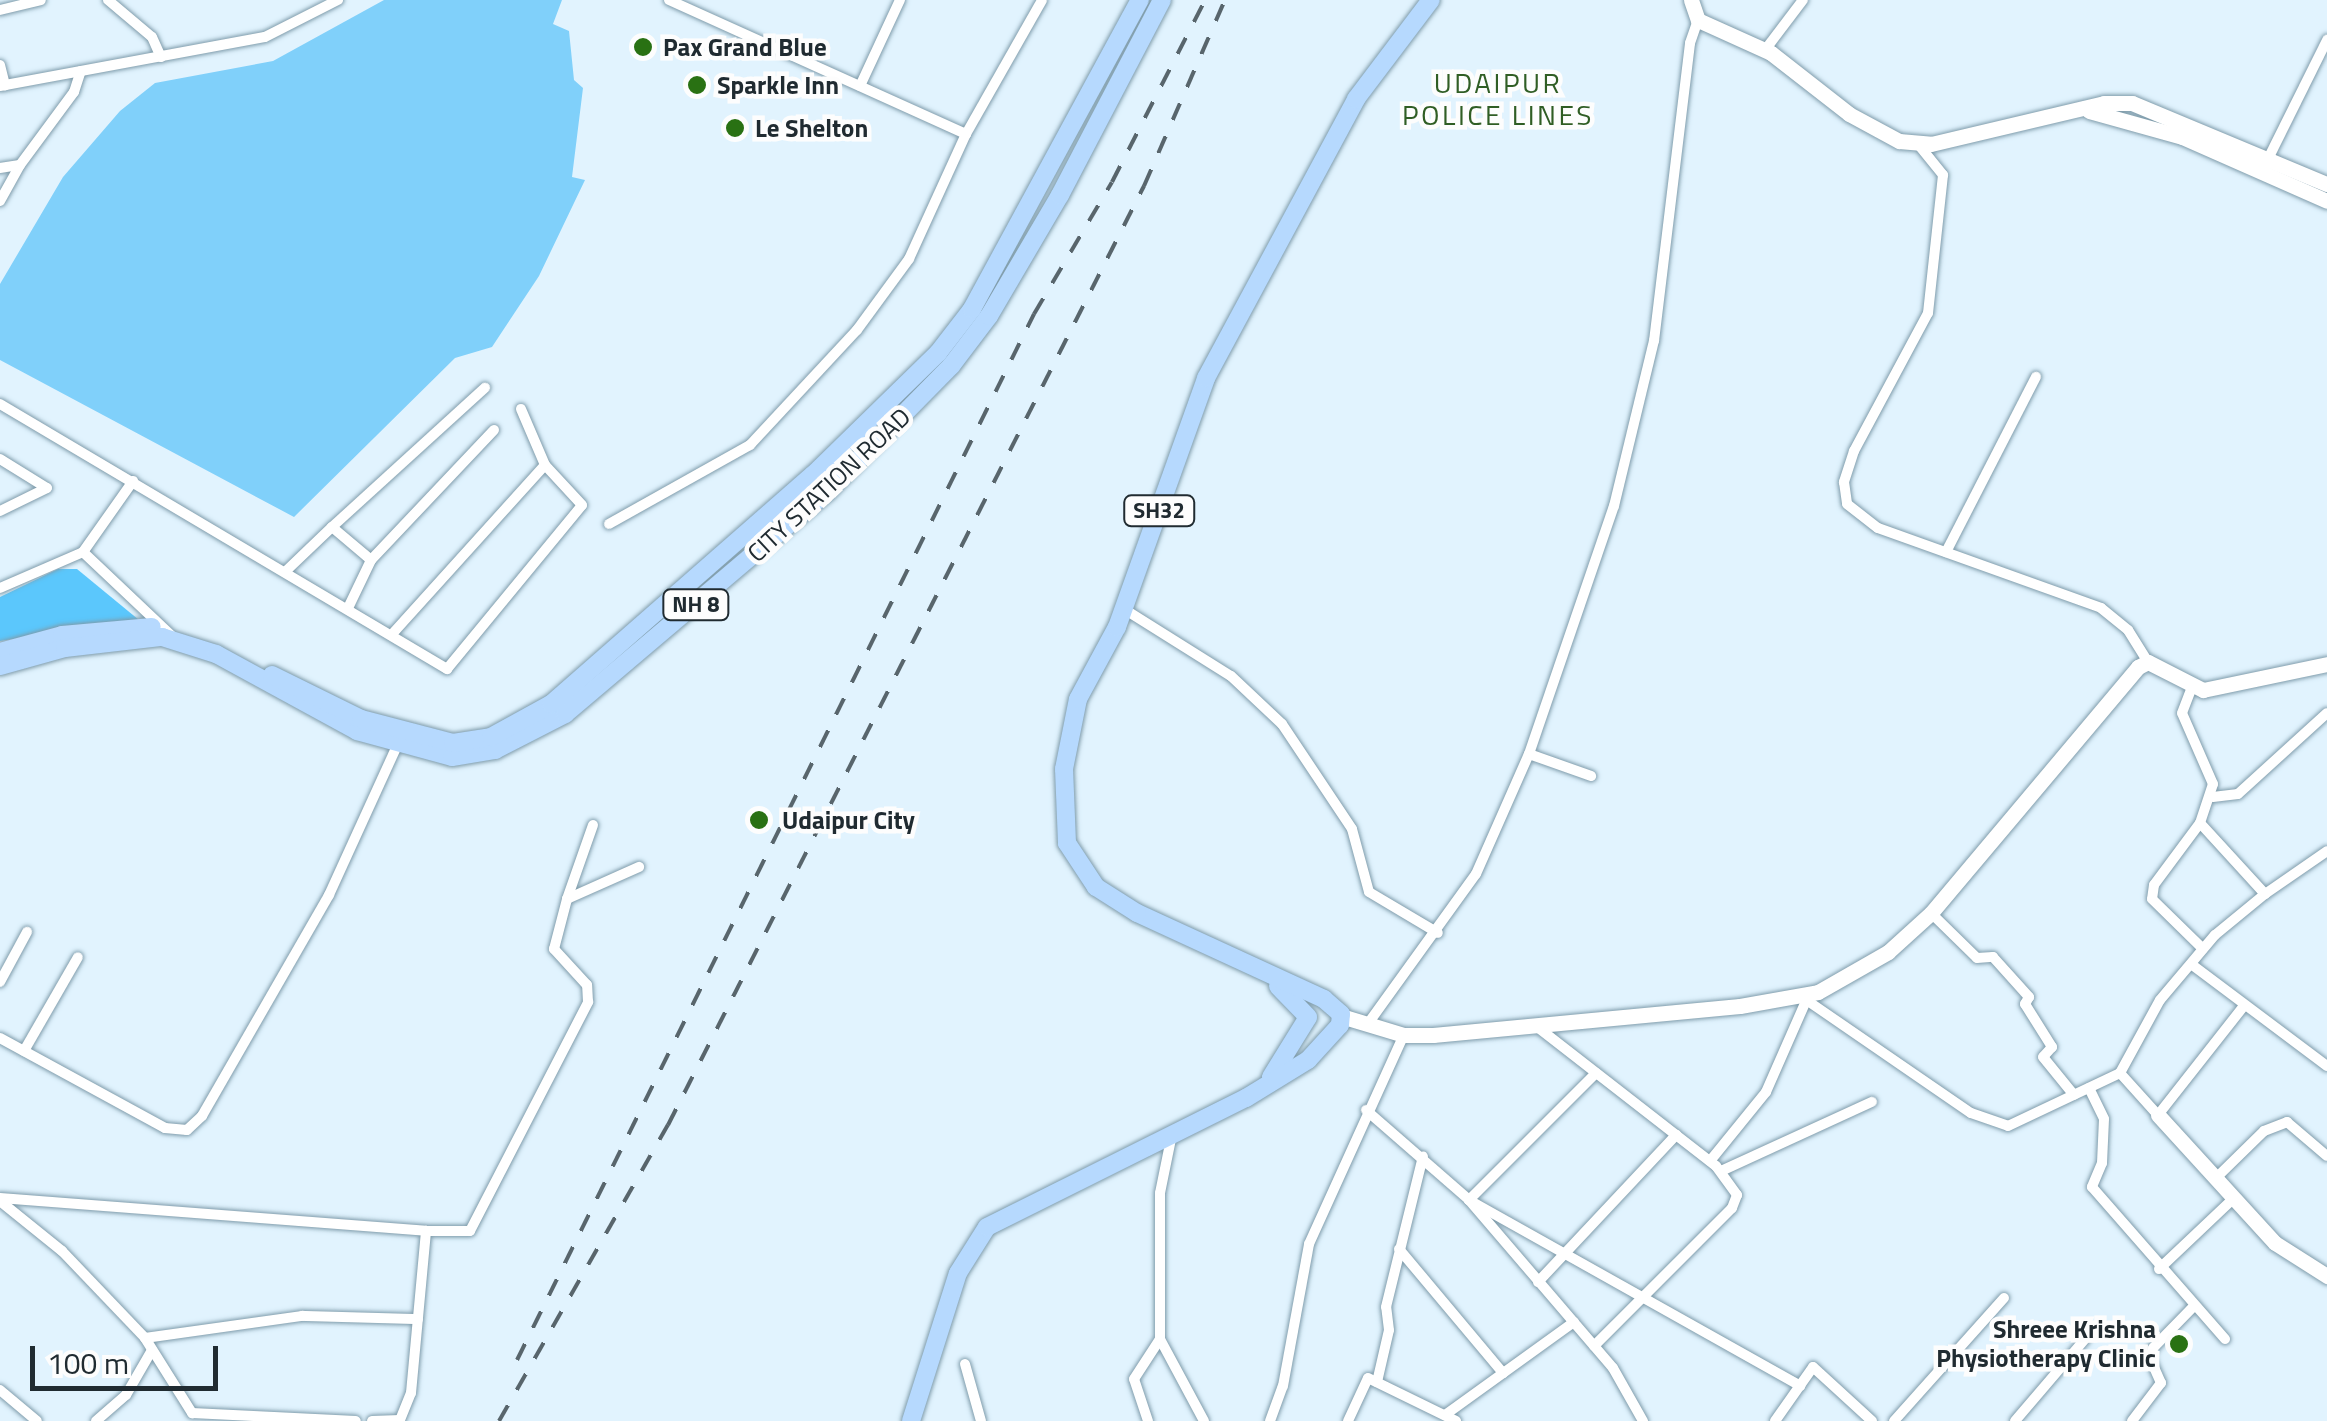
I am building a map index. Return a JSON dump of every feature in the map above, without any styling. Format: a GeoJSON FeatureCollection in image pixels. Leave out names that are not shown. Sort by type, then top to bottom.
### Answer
{"type":"FeatureCollection","features":[{"type":"Feature","properties":{"kind":"main road","name":"CITY STATION ROAD"},"geometry":{"type":"LineString","coordinates":[[0,652],[62,635],[163,627],[215,644],[320,700],[411,736],[452,744],[490,737],[551,704],[813,475],[938,353],[972,309],[1140,0]]}},
{"type":"Feature","properties":{"kind":"main road","name":"CITY STATION ROAD"},"geometry":{"type":"LineString","coordinates":[[0,666],[121,640],[178,642],[397,746],[452,757],[495,750],[565,714],[841,478],[922,398],[990,316],[1162,0]]}},
{"type":"Feature","properties":{"kind":"main road","name":"SH32"},"geometry":{"type":"LineString","coordinates":[[1341,1016],[1324,999],[1111,899],[1084,873],[1067,843],[1062,801],[1072,723],[1124,609],[1206,378],[1356,99],[1431,0]]}},
{"type":"Feature","properties":{"kind":"main road"},"geometry":{"type":"LineString","coordinates":[[1254,967],[1326,1029],[1341,1016]]}},
{"type":"Feature","properties":{"kind":"main road"},"geometry":{"type":"LineString","coordinates":[[910,1421],[958,1273],[987,1227],[1263,1087],[1318,1052],[1341,1016]]}},
{"type":"Feature","properties":{"kind":"main road"},"geometry":{"type":"LineString","coordinates":[[1263,1087],[1300,1039],[1308,1017]]}},
{"type":"Feature","properties":{"kind":"street"},"geometry":{"type":"LineString","coordinates":[[8,5],[40,0]]}},
{"type":"Feature","properties":{"kind":"street"},"geometry":{"type":"LineString","coordinates":[[108,0],[148,34],[161,57]]}},
{"type":"Feature","properties":{"kind":"street"},"geometry":{"type":"LineString","coordinates":[[0,65],[2,86],[265,37],[338,0]]}},
{"type":"Feature","properties":{"kind":"street"},"geometry":{"type":"LineString","coordinates":[[669,0],[966,134]]}},
{"type":"Feature","properties":{"kind":"street"},"geometry":{"type":"LineString","coordinates":[[860,86],[900,0]]}},
{"type":"Feature","properties":{"kind":"street"},"geometry":{"type":"LineString","coordinates":[[609,524],[750,444],[858,330],[909,258],[966,134],[1042,0]]}},
{"type":"Feature","properties":{"kind":"street"},"geometry":{"type":"LineString","coordinates":[[1367,1025],[1438,934],[1476,874],[1528,754],[1614,506],[1654,341],[1690,42],[1698,20],[1690,0]]}},
{"type":"Feature","properties":{"kind":"street"},"geometry":{"type":"LineString","coordinates":[[1765,50],[1803,0]]}},
{"type":"Feature","properties":{"kind":"street"},"geometry":{"type":"LineString","coordinates":[[1698,20],[1765,50],[1863,123],[1918,144],[1943,175],[1928,314],[1864,428],[1843,493],[1868,523],[2101,608],[2128,630],[2148,662],[2191,688],[2327,664]]}},
{"type":"Feature","properties":{"kind":"street"},"geometry":{"type":"LineString","coordinates":[[2265,165],[2327,40]]}},
{"type":"Feature","properties":{"kind":"street"},"geometry":{"type":"LineString","coordinates":[[0,201],[20,164],[74,92],[81,71]]}},
{"type":"Feature","properties":{"kind":"street"},"geometry":{"type":"LineString","coordinates":[[1918,144],[2116,102],[2148,107],[2265,165],[2327,201]]}},
{"type":"Feature","properties":{"kind":"street"},"geometry":{"type":"LineString","coordinates":[[0,168],[20,164]]}},
{"type":"Feature","properties":{"kind":"street"},"geometry":{"type":"LineString","coordinates":[[2265,165],[2327,184]]}},
{"type":"Feature","properties":{"kind":"street"},"geometry":{"type":"LineString","coordinates":[[1946,552],[2036,377]]}},
{"type":"Feature","properties":{"kind":"street"},"geometry":{"type":"LineString","coordinates":[[287,570],[485,388]]}},
{"type":"Feature","properties":{"kind":"street"},"geometry":{"type":"LineString","coordinates":[[0,404],[394,632],[447,669],[582,506],[545,465],[521,409]]}},
{"type":"Feature","properties":{"kind":"street"},"geometry":{"type":"LineString","coordinates":[[349,606],[371,560],[494,430]]}},
{"type":"Feature","properties":{"kind":"street"},"geometry":{"type":"LineString","coordinates":[[0,459],[47,488],[0,511]]}},
{"type":"Feature","properties":{"kind":"street"},"geometry":{"type":"LineString","coordinates":[[394,632],[545,465]]}},
{"type":"Feature","properties":{"kind":"street"},"geometry":{"type":"LineString","coordinates":[[0,588],[82,552],[132,481]]}},
{"type":"Feature","properties":{"kind":"street"},"geometry":{"type":"LineString","coordinates":[[332,527],[371,560]]}},
{"type":"Feature","properties":{"kind":"street"},"geometry":{"type":"LineString","coordinates":[[82,552],[178,642]]}},
{"type":"Feature","properties":{"kind":"street"},"geometry":{"type":"LineString","coordinates":[[1124,609],[1231,676],[1282,724],[1352,829],[1369,892],[1438,934]]}},
{"type":"Feature","properties":{"kind":"street"},"geometry":{"type":"LineString","coordinates":[[1341,1016],[1404,1034],[1535,1026],[1804,1000],[1888,952],[1931,913],[2148,662]]}},
{"type":"Feature","properties":{"kind":"street"},"geometry":{"type":"LineString","coordinates":[[2191,688],[2182,714],[2202,747],[2213,797],[2200,822],[2154,885],[2152,899],[2203,949]]}},
{"type":"Feature","properties":{"kind":"street"},"geometry":{"type":"LineString","coordinates":[[2213,797],[2238,794],[2327,713]]}},
{"type":"Feature","properties":{"kind":"street"},"geometry":{"type":"LineString","coordinates":[[0,1038],[165,1128],[187,1130],[202,1116],[328,895],[397,746]]}},
{"type":"Feature","properties":{"kind":"street"},"geometry":{"type":"LineString","coordinates":[[1528,754],[1591,776]]}},
{"type":"Feature","properties":{"kind":"street"},"geometry":{"type":"LineString","coordinates":[[2200,822],[2264,894]]}},
{"type":"Feature","properties":{"kind":"street"},"geometry":{"type":"LineString","coordinates":[[0,1200],[426,1232],[470,1231],[588,1002],[587,985],[554,949],[593,825]]}},
{"type":"Feature","properties":{"kind":"street"},"geometry":{"type":"LineString","coordinates":[[1804,1000],[1971,1113],[2008,1126],[2120,1073],[2160,1000],[2203,949],[2264,894],[2327,851]]}},
{"type":"Feature","properties":{"kind":"street"},"geometry":{"type":"LineString","coordinates":[[567,899],[639,867]]}},
{"type":"Feature","properties":{"kind":"street"},"geometry":{"type":"LineString","coordinates":[[1931,913],[1977,958],[1993,958],[2029,996],[2025,1004],[2052,1047],[2043,1058],[2074,1095]]}},
{"type":"Feature","properties":{"kind":"street"},"geometry":{"type":"LineString","coordinates":[[0,982],[27,932]]}},
{"type":"Feature","properties":{"kind":"street"},"geometry":{"type":"LineString","coordinates":[[24,1051],[78,956]]}},
{"type":"Feature","properties":{"kind":"street"},"geometry":{"type":"LineString","coordinates":[[2191,964],[2243,1007],[2327,1066]]}},
{"type":"Feature","properties":{"kind":"street"},"geometry":{"type":"LineString","coordinates":[[1710,1161],[1766,1092],[1804,1000]]}},
{"type":"Feature","properties":{"kind":"street"},"geometry":{"type":"LineString","coordinates":[[2158,1115],[2243,1007]]}},
{"type":"Feature","properties":{"kind":"street"},"geometry":{"type":"LineString","coordinates":[[1535,1026],[1710,1161],[1737,1195],[1735,1204],[1594,1346]]}},
{"type":"Feature","properties":{"kind":"street"},"geometry":{"type":"LineString","coordinates":[[1270,1421],[1283,1386],[1308,1244],[1404,1034]]}},
{"type":"Feature","properties":{"kind":"street"},"geometry":{"type":"LineString","coordinates":[[1469,1200],[1596,1073]]}},
{"type":"Feature","properties":{"kind":"street"},"geometry":{"type":"LineString","coordinates":[[2120,1073],[2275,1243],[2327,1276]]}},
{"type":"Feature","properties":{"kind":"street"},"geometry":{"type":"LineString","coordinates":[[2089,1088],[2104,1120],[2102,1163],[2092,1187],[2159,1269],[2225,1339]]}},
{"type":"Feature","properties":{"kind":"street"},"geometry":{"type":"LineString","coordinates":[[1721,1171],[1872,1102]]}},
{"type":"Feature","properties":{"kind":"street"},"geometry":{"type":"LineString","coordinates":[[1366,1110],[1469,1200],[1594,1346],[1644,1421]]}},
{"type":"Feature","properties":{"kind":"street"},"geometry":{"type":"LineString","coordinates":[[2216,1178],[2264,1132],[2287,1122],[2327,1156]]}},
{"type":"Feature","properties":{"kind":"street"},"geometry":{"type":"LineString","coordinates":[[1172,1134],[1160,1193],[1160,1339],[1204,1421]]}},
{"type":"Feature","properties":{"kind":"street"},"geometry":{"type":"LineString","coordinates":[[1538,1282],[1676,1135]]}},
{"type":"Feature","properties":{"kind":"street"},"geometry":{"type":"LineString","coordinates":[[1377,1382],[1398,1249],[1423,1156]]}},
{"type":"Feature","properties":{"kind":"street"},"geometry":{"type":"LineString","coordinates":[[2159,1269],[2234,1198]]}},
{"type":"Feature","properties":{"kind":"street"},"geometry":{"type":"LineString","coordinates":[[0,1200],[62,1251],[145,1338],[194,1417],[356,1421]]}},
{"type":"Feature","properties":{"kind":"street"},"geometry":{"type":"LineString","coordinates":[[1469,1200],[1800,1386]]}},
{"type":"Feature","properties":{"kind":"street"},"geometry":{"type":"LineString","coordinates":[[372,1421],[400,1420],[411,1392],[426,1232]]}},
{"type":"Feature","properties":{"kind":"street"},"geometry":{"type":"LineString","coordinates":[[1398,1249],[1502,1373]]}},
{"type":"Feature","properties":{"kind":"street"},"geometry":{"type":"LineString","coordinates":[[1894,1421],[2004,1298]]}},
{"type":"Feature","properties":{"kind":"street"},"geometry":{"type":"LineString","coordinates":[[2132,1421],[2161,1383],[2150,1358],[2154,1348],[2194,1306]]}},
{"type":"Feature","properties":{"kind":"street"},"geometry":{"type":"LineString","coordinates":[[145,1338],[302,1316],[418,1319]]}},
{"type":"Feature","properties":{"kind":"street"},"geometry":{"type":"LineString","coordinates":[[1348,1421],[1368,1378],[1451,1418],[1502,1373],[1574,1322]]}},
{"type":"Feature","properties":{"kind":"street"},"geometry":{"type":"LineString","coordinates":[[1148,1421],[1134,1379],[1160,1339]]}},
{"type":"Feature","properties":{"kind":"street"},"geometry":{"type":"LineString","coordinates":[[2015,1421],[2085,1339]]}},
{"type":"Feature","properties":{"kind":"street"},"geometry":{"type":"LineString","coordinates":[[96,1421],[126,1394],[152,1350]]}},
{"type":"Feature","properties":{"kind":"street"},"geometry":{"type":"LineString","coordinates":[[964,1364],[981,1421]]}},
{"type":"Feature","properties":{"kind":"street"},"geometry":{"type":"LineString","coordinates":[[1775,1421],[1812,1368],[1872,1421]]}},
{"type":"Feature","properties":{"kind":"street"},"geometry":{"type":"LineString","coordinates":[[0,1390],[37,1421]]}},
{"type":"Feature","properties":{"kind":"shaded area"},"geometry":{"type":"Polygon","coordinates":[[[384,0],[562,0],[553,24],[569,31],[574,80],[583,88],[572,177],[585,180],[539,276],[492,347],[455,358],[294,517],[0,360],[0,284],[63,177],[120,111],[155,83],[273,61],[384,0]]]}},
{"type":"Feature","properties":{"kind":"shaded area"},"geometry":{"type":"Polygon","coordinates":[[[58,569],[77,569],[139,620],[0,641],[0,597],[58,569]]]}},
{"type":"Feature","properties":{"kind":"railway"},"geometry":{"type":"LineString","coordinates":[[517,1360],[1034,314],[1112,182],[1205,0]]}},
{"type":"Feature","properties":{"kind":"railway"},"geometry":{"type":"LineString","coordinates":[[499,1421],[668,1125],[1144,186],[1225,0]]}},
{"type":"Feature","properties":{"kind":"place","name":"Pax Grand Blue"},"geometry":{"type":"Point","coordinates":[643,47]}},
{"type":"Feature","properties":{"kind":"place","name":"Sparkle Inn"},"geometry":{"type":"Point","coordinates":[697,85]}},
{"type":"Feature","properties":{"kind":"place","name":"Le Shelton"},"geometry":{"type":"Point","coordinates":[735,128]}},
{"type":"Feature","properties":{"kind":"place","name":"Udaipur City"},"geometry":{"type":"Point","coordinates":[759,820]}},
{"type":"Feature","properties":{"kind":"place","name":"Shreee Krishna Physiotherapy Clinic"},"geometry":{"type":"Point","coordinates":[2179,1344]}},
{"type":"Feature","properties":{"kind":"district","name":"UDAIPUR POLICE LINES"},"geometry":{"type":"Point","coordinates":[1498,99]}}]}
